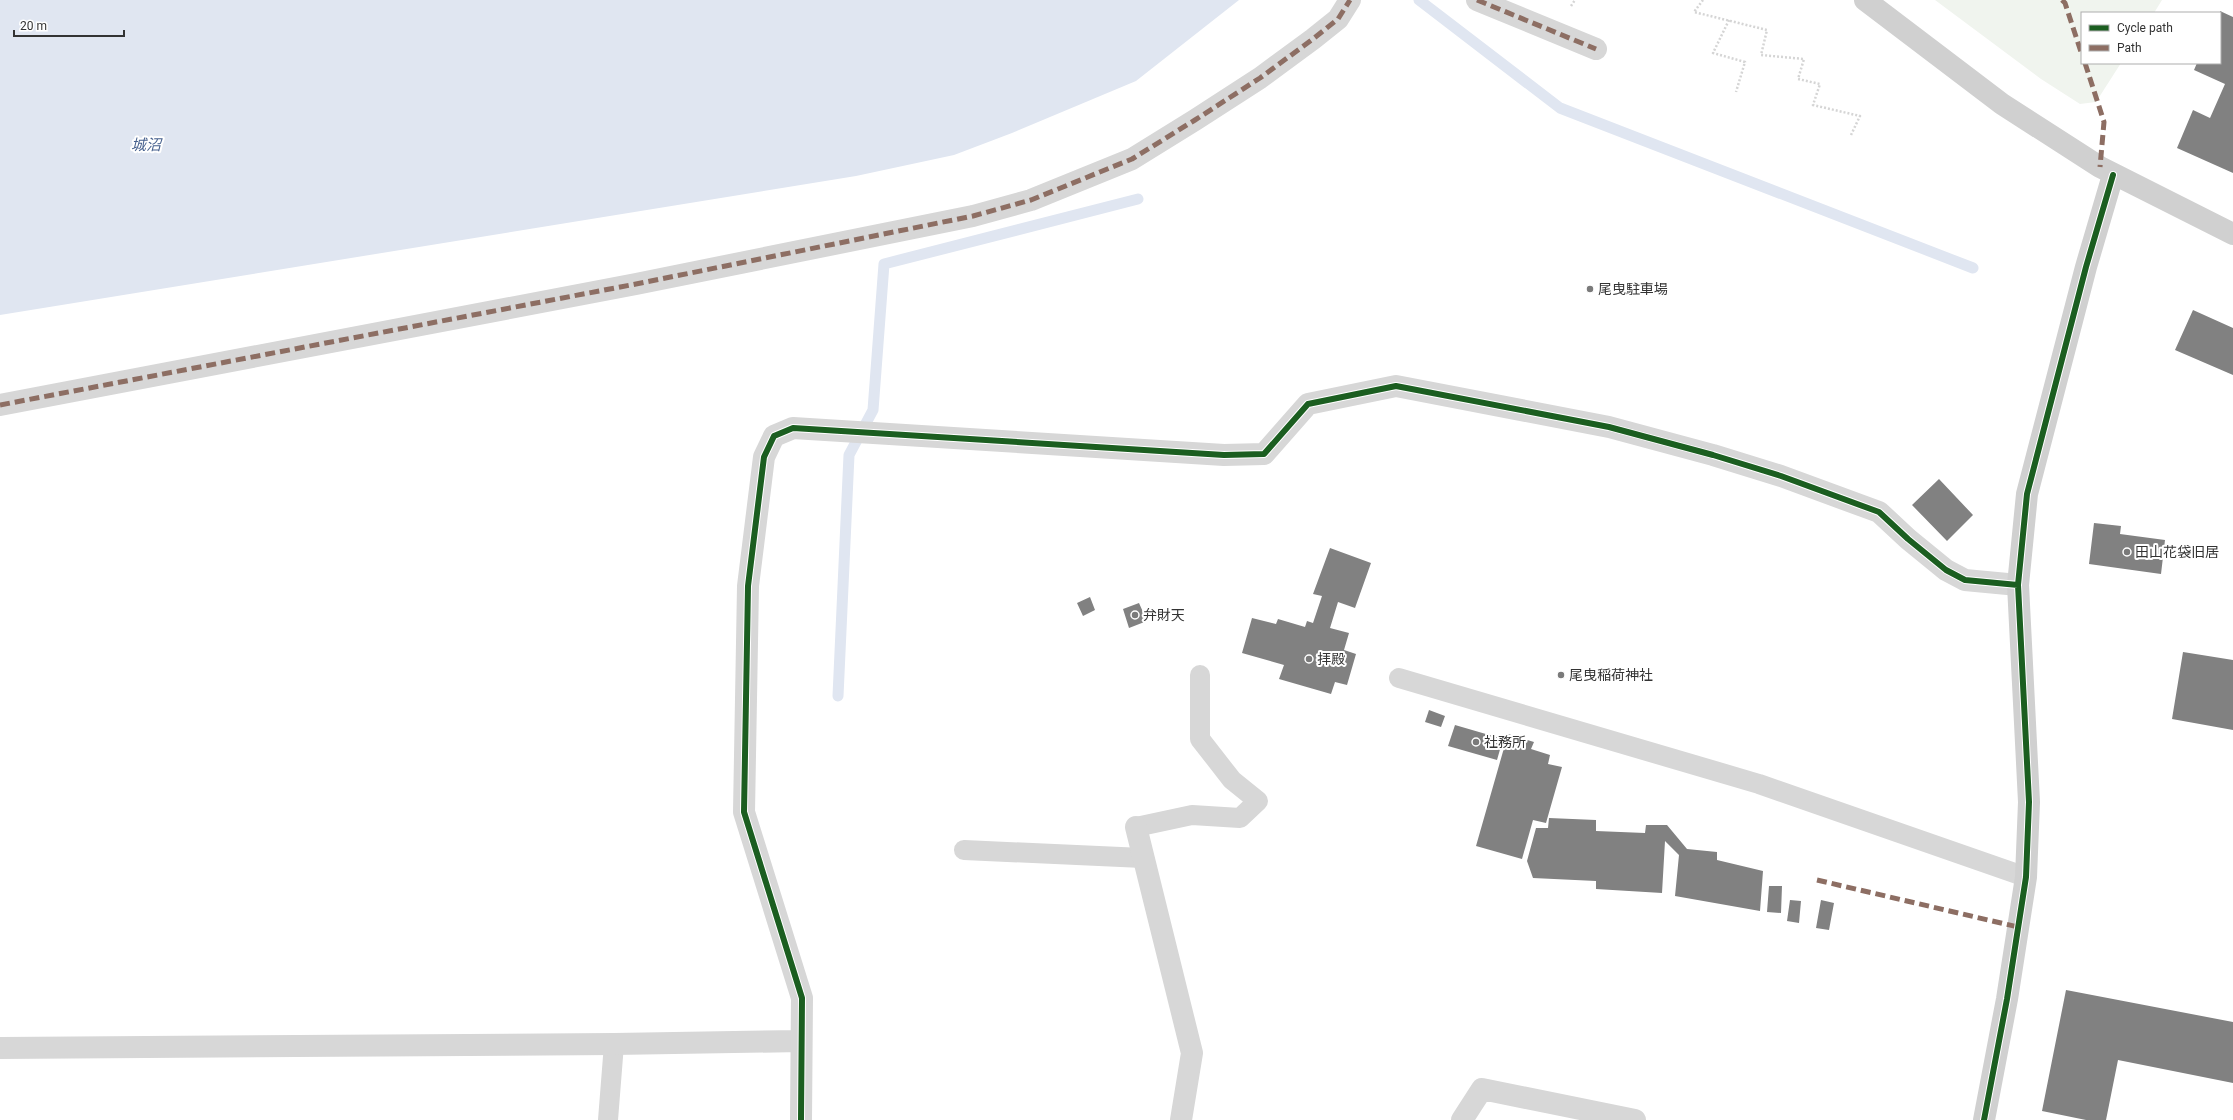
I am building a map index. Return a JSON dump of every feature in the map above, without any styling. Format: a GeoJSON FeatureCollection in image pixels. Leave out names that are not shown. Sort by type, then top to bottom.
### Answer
{"type":"FeatureCollection","features":[{"type":"Feature","properties":{"kind":"street"},"geometry":{"type":"LineString","coordinates":[[0,406],[636,284],[973,216],[1031,200],[1132,159],[1182,128],[1260,78],[1338,20],[1350,0]]}},
{"type":"Feature","properties":{"kind":"street"},"geometry":{"type":"LineString","coordinates":[[1477,0],[1596,50]]}},
{"type":"Feature","properties":{"kind":"street"},"geometry":{"type":"LineString","coordinates":[[1865,0],[2002,104],[2113,175],[2233,234]]}},
{"type":"Feature","properties":{"kind":"street"},"geometry":{"type":"LineString","coordinates":[[1984,1120],[2007,999],[2026,877],[2029,802],[2018,585],[2027,494],[2082,282],[2113,175]]}},
{"type":"Feature","properties":{"kind":"street"},"geometry":{"type":"LineString","coordinates":[[801,1120],[802,998],[744,812],[748,586],[764,458],[774,436],[793,428],[1224,455],[1264,454],[1308,404],[1396,386],[1610,427],[1713,455],[1781,476],[1879,512],[1908,539],[1946,570],[1965,580],[2018,585]]}},
{"type":"Feature","properties":{"kind":"street"},"geometry":{"type":"LineString","coordinates":[[1136,827],[1192,1053],[1181,1120]]}},
{"type":"Feature","properties":{"kind":"street"},"geometry":{"type":"LineString","coordinates":[[0,1048],[614,1044],[801,1041]]}},
{"type":"Feature","properties":{"kind":"street"},"geometry":{"type":"LineString","coordinates":[[1462,1120],[1482,1089],[1635,1120]]}},
{"type":"Feature","properties":{"kind":"lane"},"geometry":{"type":"LineString","coordinates":[[1136,827],[1192,815],[1240,818],[1258,802],[1232,780],[1200,739],[1200,675]]}},
{"type":"Feature","properties":{"kind":"lane"},"geometry":{"type":"LineString","coordinates":[[1399,678],[1759,784],[2026,877]]}},
{"type":"Feature","properties":{"kind":"lane"},"geometry":{"type":"LineString","coordinates":[[964,850],[1143,858]]}},
{"type":"Feature","properties":{"kind":"lane"},"geometry":{"type":"LineString","coordinates":[[608,1120],[614,1044]]}},
{"type":"Feature","properties":{"kind":"path"},"geometry":{"type":"LineString","coordinates":[[1703,0],[1694,12],[1767,30],[1761,55],[1804,59],[1798,79],[1820,84],[1813,105],[1860,116],[1851,135]]}},
{"type":"Feature","properties":{"kind":"path"},"geometry":{"type":"LineString","coordinates":[[1729,20],[1713,52],[1745,62],[1736,92]]}},
{"type":"Feature","properties":{"kind":"shaded area"},"geometry":{"type":"Polygon","coordinates":[[[1935,0],[2162,0],[2155,12],[2081,12],[2081,64],[2120,64],[2096,102],[2080,104],[2041,79],[1935,0]]]}},
{"type":"Feature","properties":{"kind":"water","name":"城沼"},"geometry":{"type":"Polygon","coordinates":[[[0,0],[1239,0],[1136,81],[1012,133],[954,155],[856,176],[0,315],[0,0]]]}},
{"type":"Feature","properties":{"kind":"building"},"geometry":{"type":"Polygon","coordinates":[[[2220,12],[2233,17],[2233,173],[2177,148],[2193,110],[2210,118],[2225,84],[2194,70],[2197,64],[2221,64],[2220,12]]]}},
{"type":"Feature","properties":{"kind":"building"},"geometry":{"type":"Polygon","coordinates":[[[2193,310],[2233,328],[2233,375],[2175,350],[2193,310]]]}},
{"type":"Feature","properties":{"kind":"building"},"geometry":{"type":"Polygon","coordinates":[[[1939,479],[1973,515],[1947,541],[1912,505],[1939,479]]]}},
{"type":"Feature","properties":{"kind":"building","name":"田山花袋旧居"},"geometry":{"type":"Polygon","coordinates":[[[2094,523],[2121,526],[2120,534],[2165,540],[2161,574],[2089,564],[2094,523]]]}},
{"type":"Feature","properties":{"kind":"building","name":"拝殿"},"geometry":{"type":"Polygon","coordinates":[[[1330,548],[1371,563],[1355,608],[1338,602],[1330,628],[1349,633],[1344,650],[1356,654],[1347,685],[1335,682],[1331,694],[1279,679],[1284,665],[1242,653],[1252,618],[1276,624],[1278,619],[1305,627],[1307,621],[1313,623],[1322,596],[1313,594],[1330,548]]]}},
{"type":"Feature","properties":{"kind":"building"},"geometry":{"type":"Polygon","coordinates":[[[1090,597],[1095,610],[1083,616],[1077,603],[1090,597]]]}},
{"type":"Feature","properties":{"kind":"building","name":"弁財天"},"geometry":{"type":"Polygon","coordinates":[[[1139,603],[1147,621],[1129,628],[1123,609],[1139,603]]]}},
{"type":"Feature","properties":{"kind":"building"},"geometry":{"type":"Polygon","coordinates":[[[2183,652],[2233,660],[2233,730],[2172,719],[2183,652]]]}},
{"type":"Feature","properties":{"kind":"building"},"geometry":{"type":"Polygon","coordinates":[[[1429,710],[1445,716],[1441,727],[1425,722],[1429,710]]]}},
{"type":"Feature","properties":{"kind":"building","name":"社務所"},"geometry":{"type":"Polygon","coordinates":[[[1455,725],[1503,739],[1497,760],[1448,746],[1455,725]]]}},
{"type":"Feature","properties":{"kind":"building"},"geometry":{"type":"Polygon","coordinates":[[[1508,734],[1534,742],[1531,749],[1550,755],[1548,764],[1562,767],[1546,823],[1533,820],[1522,859],[1476,846],[1508,734]]]}},
{"type":"Feature","properties":{"kind":"building"},"geometry":{"type":"Polygon","coordinates":[[[1549,818],[1596,820],[1596,831],[1645,833],[1646,825],[1667,825],[1687,849],[1717,852],[1717,860],[1763,871],[1760,911],[1675,896],[1679,855],[1665,841],[1662,893],[1596,889],[1596,881],[1533,878],[1527,861],[1536,828],[1548,828],[1549,818]]]}},
{"type":"Feature","properties":{"kind":"building"},"geometry":{"type":"Polygon","coordinates":[[[1769,886],[1782,886],[1781,913],[1767,912],[1769,886]]]}},
{"type":"Feature","properties":{"kind":"building"},"geometry":{"type":"Polygon","coordinates":[[[1790,900],[1801,901],[1799,923],[1787,921],[1790,900]]]}},
{"type":"Feature","properties":{"kind":"building"},"geometry":{"type":"Polygon","coordinates":[[[1821,900],[1834,903],[1829,930],[1816,928],[1821,900]]]}},
{"type":"Feature","properties":{"kind":"building"},"geometry":{"type":"Polygon","coordinates":[[[2066,990],[2233,1022],[2233,1083],[2118,1060],[2106,1120],[2086,1120],[2042,1111],[2066,990]]]}},
{"type":"Feature","properties":{"kind":"waterway"},"geometry":{"type":"LineString","coordinates":[[1419,0],[1560,108],[1973,268]]}},
{"type":"Feature","properties":{"kind":"waterway"},"geometry":{"type":"LineString","coordinates":[[838,696],[849,455],[873,410],[884,264],[1138,199]]}},
{"type":"Feature","properties":{"kind":"marked path"},"geometry":{"type":"LineString","coordinates":[[0,405],[636,284],[973,216],[1031,200],[1132,159],[1195,120],[1260,78],[1313,39],[1338,19],[1350,0]]}},
{"type":"Feature","properties":{"kind":"marked path"},"geometry":{"type":"LineString","coordinates":[[1477,0],[1596,49]]}},
{"type":"Feature","properties":{"kind":"marked path"},"geometry":{"type":"LineString","coordinates":[[2062,0],[2065,3],[2081,52]]}},
{"type":"Feature","properties":{"kind":"marked path"},"geometry":{"type":"LineString","coordinates":[[2085,64],[2104,122],[2100,167]]}},
{"type":"Feature","properties":{"kind":"marked path"},"geometry":{"type":"LineString","coordinates":[[1817,880],[2018,927]]}},
{"type":"Feature","properties":{"kind":"cycle path"},"geometry":{"type":"LineString","coordinates":[[1984,1120],[2007,999],[2026,877],[2029,802],[2018,585],[2027,494],[2086,267],[2113,175]]}},
{"type":"Feature","properties":{"kind":"cycle path"},"geometry":{"type":"LineString","coordinates":[[801,1120],[802,998],[744,812],[748,586],[764,457],[774,436],[793,428],[1224,455],[1264,454],[1308,404],[1396,386],[1609,427],[1713,455],[1781,476],[1879,512],[1908,539],[1946,570],[1965,580],[2018,585]]}},
{"type":"Feature","properties":{"kind":"place","name":"尾曳駐車場"},"geometry":{"type":"Point","coordinates":[1590,289]}},
{"type":"Feature","properties":{"kind":"place","name":"田山花袋旧居"},"geometry":{"type":"Point","coordinates":[2127,552]}},
{"type":"Feature","properties":{"kind":"place","name":"弁財天"},"geometry":{"type":"Point","coordinates":[1135,615]}},
{"type":"Feature","properties":{"kind":"place","name":"拝殿"},"geometry":{"type":"Point","coordinates":[1309,659]}},
{"type":"Feature","properties":{"kind":"place","name":"尾曳稲荷神社"},"geometry":{"type":"Point","coordinates":[1561,675]}},
{"type":"Feature","properties":{"kind":"place","name":"社務所"},"geometry":{"type":"Point","coordinates":[1476,742]}}]}
